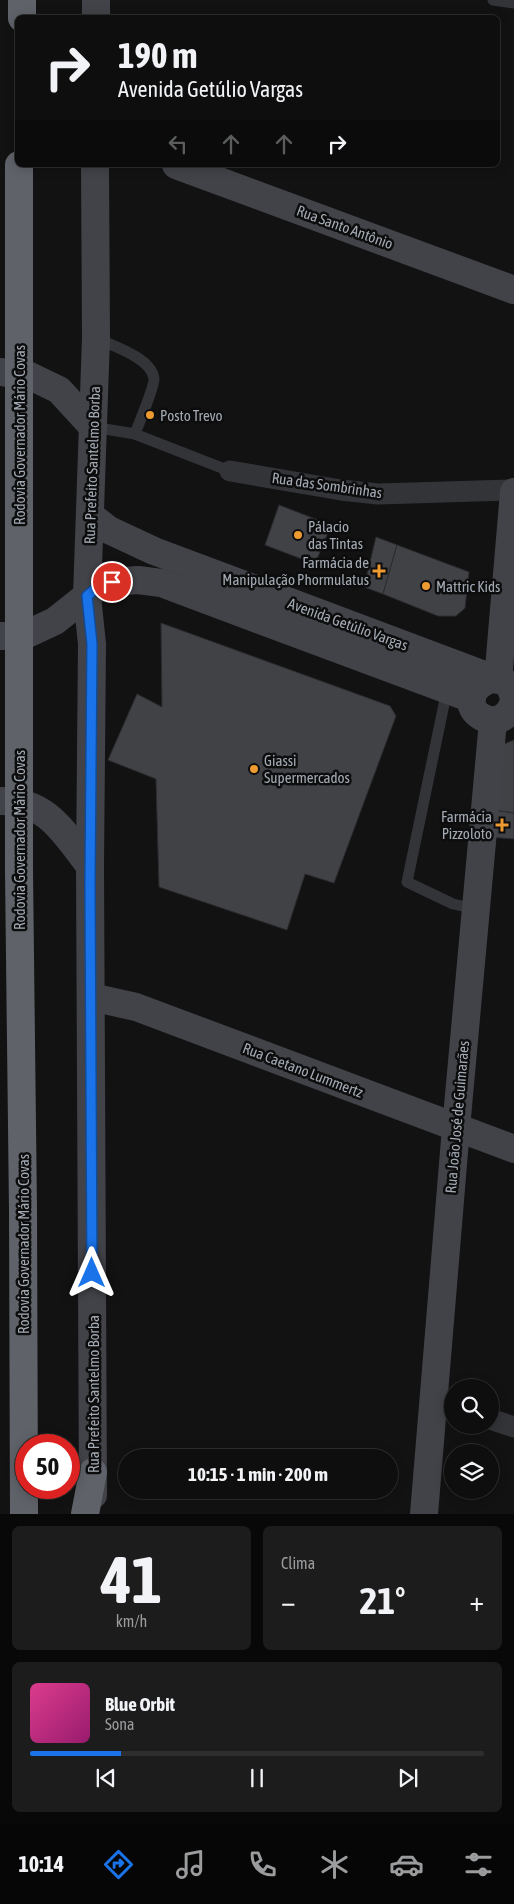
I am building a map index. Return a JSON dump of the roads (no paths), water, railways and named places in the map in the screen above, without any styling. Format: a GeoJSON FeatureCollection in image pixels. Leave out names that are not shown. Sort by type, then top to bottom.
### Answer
{"type":"FeatureCollection","features":[{"type":"Feature","properties":{"kind":"highway"},"geometry":{"type":"LineString","coordinates":[[22,0],[22,15]]}},
{"type":"Feature","properties":{"kind":"highway","name":"Rodovia Governador Mário Covas"},"geometry":{"type":"LineString","coordinates":[[19,167],[18,872],[23,1219],[24,1514]]}},
{"type":"Feature","properties":{"kind":"highway"},"geometry":{"type":"LineString","coordinates":[[85,1514],[94,1472]]}},
{"type":"Feature","properties":{"kind":"main road"},"geometry":{"type":"LineString","coordinates":[[96,0],[96,15]]}},
{"type":"Feature","properties":{"kind":"main road","name":"Rua Prefeito Santelmo Borba"},"geometry":{"type":"LineString","coordinates":[[93,1514],[90,866],[92,644],[87,596],[96,338],[96,167]]}},
{"type":"Feature","properties":{"kind":"main road","name":"Rua Santo Antônio"},"geometry":{"type":"LineString","coordinates":[[181,167],[514,290]]}},
{"type":"Feature","properties":{"kind":"main road"},"geometry":{"type":"LineString","coordinates":[[0,372],[30,376],[59,390],[93,427]]}},
{"type":"Feature","properties":{"kind":"main road"},"geometry":{"type":"LineString","coordinates":[[509,693],[486,680],[476,688],[460,695],[481,717],[493,721],[505,716],[513,706],[509,693],[514,491]]}},
{"type":"Feature","properties":{"kind":"main road","name":"Avenida Getúlio Vargas"},"geometry":{"type":"LineString","coordinates":[[91,516],[109,530],[154,551],[509,693]]}},
{"type":"Feature","properties":{"kind":"main road","name":"Avenida Getúlio Vargas"},"geometry":{"type":"LineString","coordinates":[[0,636],[23,636],[55,621],[94,590],[112,582],[138,580],[161,584],[460,695]]}},
{"type":"Feature","properties":{"kind":"main road","name":"Rua João José de Guimarães"},"geometry":{"type":"LineString","coordinates":[[424,1514],[443,1402],[456,1128],[493,721]]}},
{"type":"Feature","properties":{"kind":"main road"},"geometry":{"type":"LineString","coordinates":[[0,801],[12,801],[37,808],[53,820],[90,866]]}},
{"type":"Feature","properties":{"kind":"main road","name":"Rua Caetano Lummertz"},"geometry":{"type":"LineString","coordinates":[[91,997],[136,1007],[514,1149]]}},
{"type":"Feature","properties":{"kind":"street","name":"Rua das Sombrinhas"},"geometry":{"type":"LineString","coordinates":[[230,471],[341,490],[378,494],[514,491]]}},
{"type":"Feature","properties":{"kind":"street"},"geometry":{"type":"LineString","coordinates":[[499,1422],[514,1427]]}},
{"type":"Feature","properties":{"kind":"lane"},"geometry":{"type":"LineString","coordinates":[[493,0],[514,2]]}},
{"type":"Feature","properties":{"kind":"lane"},"geometry":{"type":"LineString","coordinates":[[96,338],[144,361],[151,370],[154,381],[135,434]]}},
{"type":"Feature","properties":{"kind":"lane"},"geometry":{"type":"LineString","coordinates":[[93,427],[135,434],[230,471]]}},
{"type":"Feature","properties":{"kind":"lane"},"geometry":{"type":"LineString","coordinates":[[460,695],[407,882],[454,904],[476,909]]}},
{"type":"Feature","properties":{"kind":"place","name":"Posto Trevo"},"geometry":{"type":"Point","coordinates":[150,415]}},
{"type":"Feature","properties":{"kind":"place","name":"Pálacio das Tintas"},"geometry":{"type":"Point","coordinates":[298,535]}},
{"type":"Feature","properties":{"kind":"place","name":"Farmácia de Manipulação Phormulatus"},"geometry":{"type":"Point","coordinates":[379,571]}},
{"type":"Feature","properties":{"kind":"place","name":"Mattric Kids"},"geometry":{"type":"Point","coordinates":[426,586]}},
{"type":"Feature","properties":{"kind":"place","name":"Giassi Supermercados"},"geometry":{"type":"Point","coordinates":[254,769]}},
{"type":"Feature","properties":{"kind":"place","name":"Farmácia Pizzoloto"},"geometry":{"type":"Point","coordinates":[502,825]}}]}
